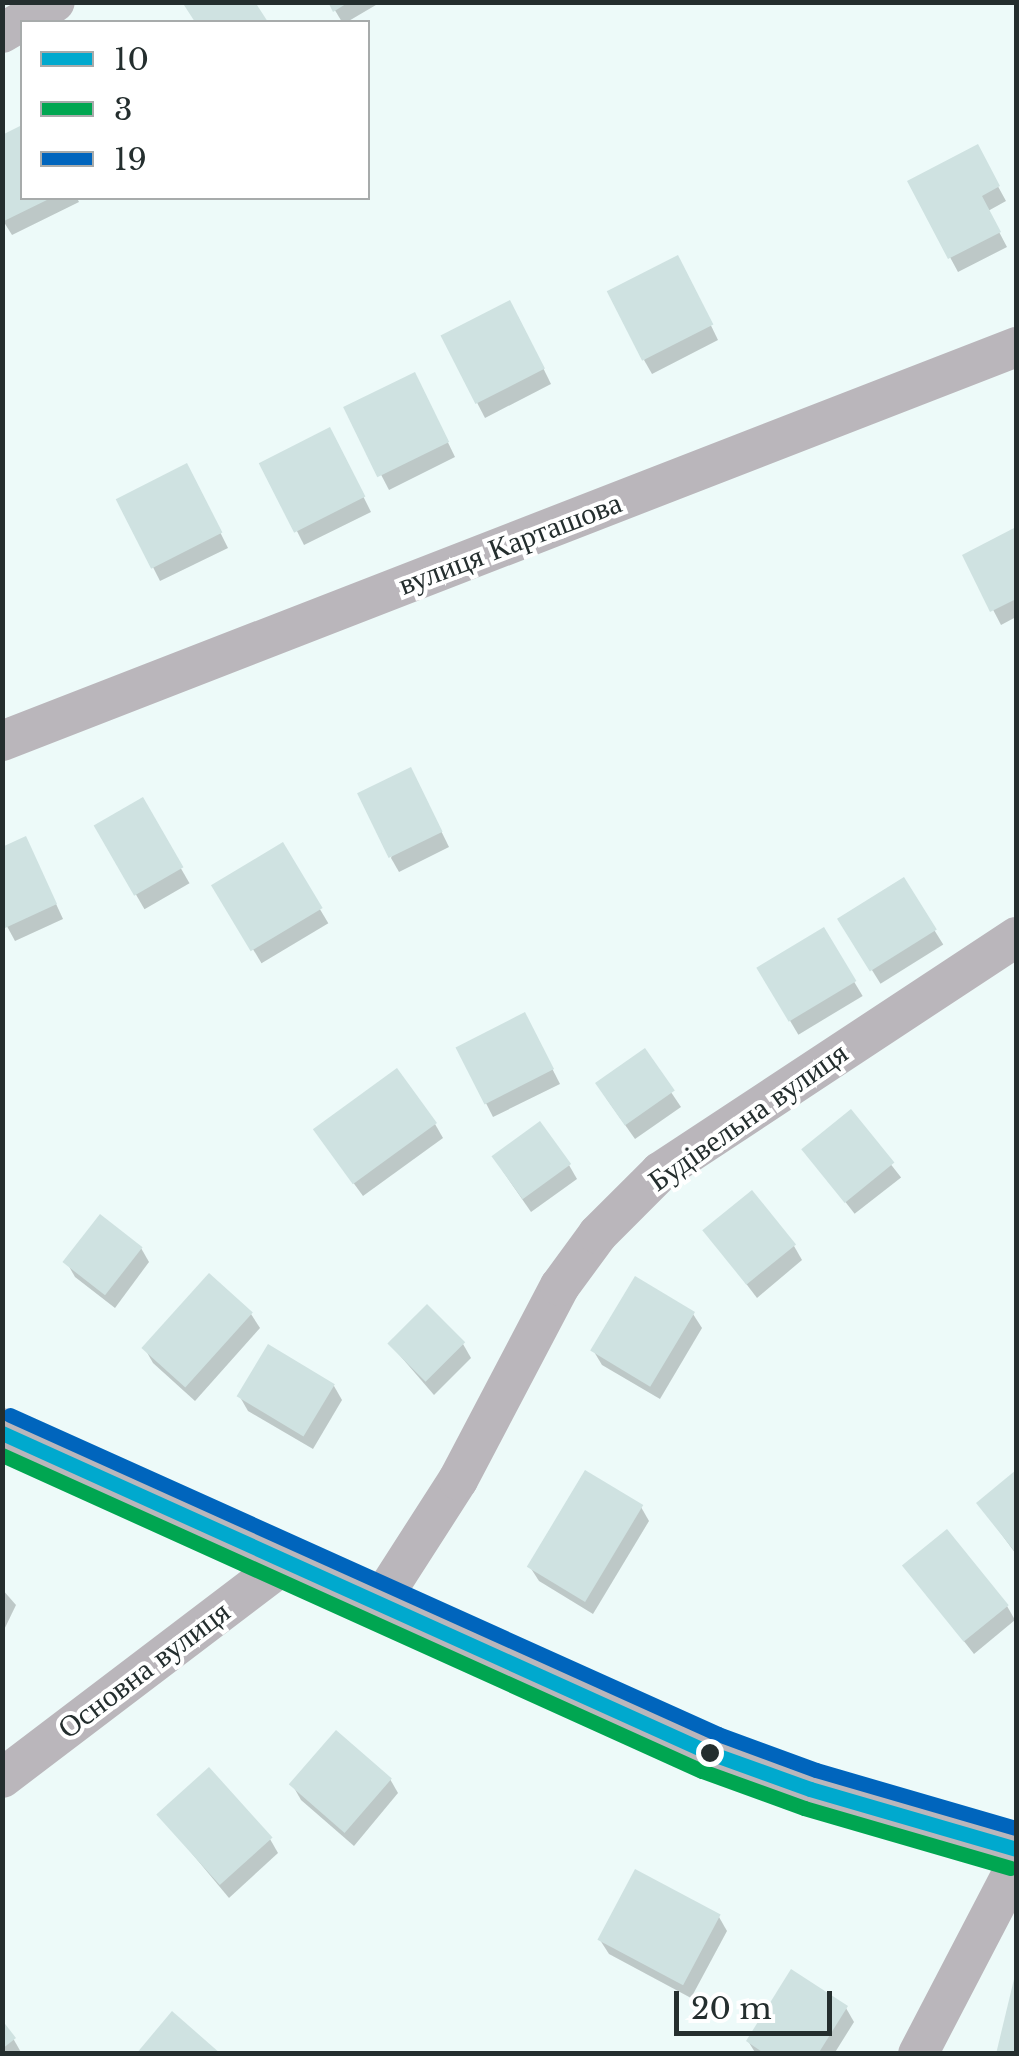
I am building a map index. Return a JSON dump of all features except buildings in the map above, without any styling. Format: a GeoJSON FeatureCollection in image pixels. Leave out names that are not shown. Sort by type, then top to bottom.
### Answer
{"type":"FeatureCollection","features":[{"type":"Feature","properties":{"kind":"street"},"geometry":{"type":"LineString","coordinates":[[24,20],[55,2]]}},
{"type":"Feature","properties":{"kind":"street","name":"вулиця Карташова"},"geometry":{"type":"LineString","coordinates":[[2,741],[1016,347]]}},
{"type":"Feature","properties":{"kind":"street","name":"Будівельна вулиця"},"geometry":{"type":"LineString","coordinates":[[377,1606],[458,1480],[560,1286],[598,1234],[660,1172],[1016,938]]}},
{"type":"Feature","properties":{"kind":"street"},"geometry":{"type":"LineString","coordinates":[[2,1433],[377,1606],[710,1753],[810,1790],[1016,1849]]}},
{"type":"Feature","properties":{"kind":"street","name":"Основна вулиця"},"geometry":{"type":"LineString","coordinates":[[2,1778],[285,1563]]}},
{"type":"Feature","properties":{"kind":"street"},"geometry":{"type":"LineString","coordinates":[[918,2054],[1016,1866]]}},
{"type":"Feature","properties":{"kind":"transit line","name":"19"},"geometry":{"type":"LineString","coordinates":[[10,1415],[718,1734],[816,1770],[1016,1828]]}},
{"type":"Feature","properties":{"kind":"transit line","name":"10"},"geometry":{"type":"LineString","coordinates":[[2,1433],[710,1753],[810,1789],[1016,1849]]}},
{"type":"Feature","properties":{"kind":"transit line","name":"3"},"geometry":{"type":"LineString","coordinates":[[2,1455],[702,1771],[804,1808],[1010,1868]]}}]}
